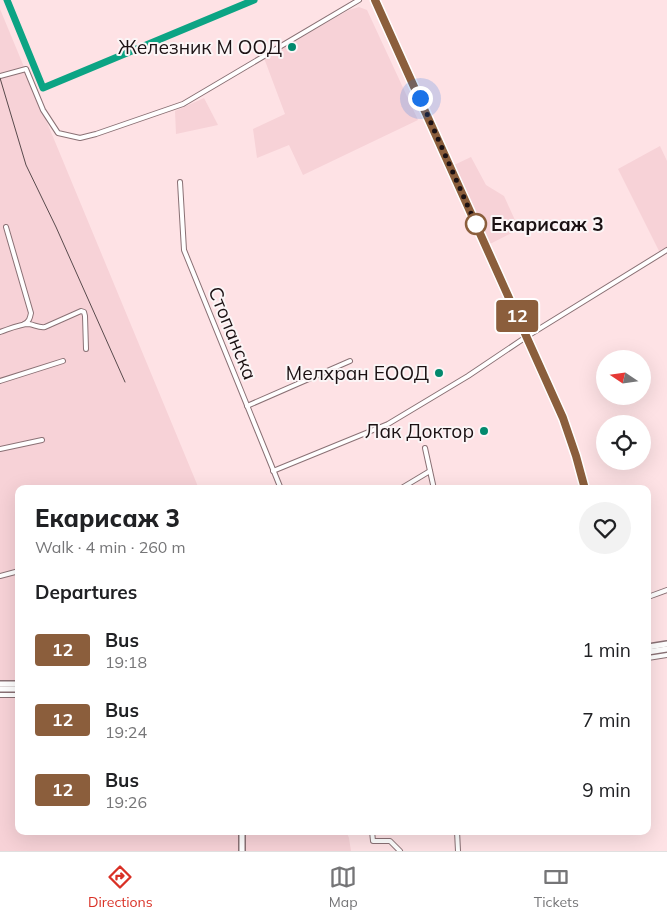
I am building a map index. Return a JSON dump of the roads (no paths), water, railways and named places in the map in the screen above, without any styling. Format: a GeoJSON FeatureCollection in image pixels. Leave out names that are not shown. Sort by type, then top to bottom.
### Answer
{"type":"FeatureCollection","features":[{"type":"Feature","properties":{"kind":"main road"},"geometry":{"type":"LineString","coordinates":[[651,647],[667,644]]}},
{"type":"Feature","properties":{"kind":"main road"},"geometry":{"type":"LineString","coordinates":[[651,652],[667,649]]}},
{"type":"Feature","properties":{"kind":"main road"},"geometry":{"type":"LineString","coordinates":[[0,684],[15,684]]}},
{"type":"Feature","properties":{"kind":"main road"},"geometry":{"type":"LineString","coordinates":[[0,689],[15,689]]}},
{"type":"Feature","properties":{"kind":"main road"},"geometry":{"type":"LineString","coordinates":[[242,835],[242,851]]}},
{"type":"Feature","properties":{"kind":"street"},"geometry":{"type":"LineString","coordinates":[[0,76],[26,69],[44,110],[58,133],[80,138],[182,104],[359,0]]}},
{"type":"Feature","properties":{"kind":"street"},"geometry":{"type":"LineString","coordinates":[[375,0],[566,427],[584,485]]}},
{"type":"Feature","properties":{"kind":"street","name":"Стопанска"},"geometry":{"type":"LineString","coordinates":[[180,182],[184,250],[279,485]]}},
{"type":"Feature","properties":{"kind":"street"},"geometry":{"type":"LineString","coordinates":[[0,332],[27,323],[31,313],[6,228]]}},
{"type":"Feature","properties":{"kind":"street"},"geometry":{"type":"LineString","coordinates":[[273,470],[388,424],[468,376],[526,337],[667,250]]}},
{"type":"Feature","properties":{"kind":"street"},"geometry":{"type":"LineString","coordinates":[[24,324],[42,328],[79,312],[84,312],[86,348]]}},
{"type":"Feature","properties":{"kind":"street"},"geometry":{"type":"LineString","coordinates":[[0,381],[63,360]]}},
{"type":"Feature","properties":{"kind":"street"},"geometry":{"type":"LineString","coordinates":[[247,406],[350,361]]}},
{"type":"Feature","properties":{"kind":"street"},"geometry":{"type":"LineString","coordinates":[[0,449],[42,440]]}},
{"type":"Feature","properties":{"kind":"street"},"geometry":{"type":"LineString","coordinates":[[425,448],[433,485]]}},
{"type":"Feature","properties":{"kind":"street"},"geometry":{"type":"LineString","coordinates":[[407,485],[430,471]]}},
{"type":"Feature","properties":{"kind":"street"},"geometry":{"type":"LineString","coordinates":[[0,576],[15,572]]}},
{"type":"Feature","properties":{"kind":"street"},"geometry":{"type":"LineString","coordinates":[[651,596],[667,590]]}},
{"type":"Feature","properties":{"kind":"street"},"geometry":{"type":"LineString","coordinates":[[651,658],[667,655]]}},
{"type":"Feature","properties":{"kind":"street"},"geometry":{"type":"LineString","coordinates":[[0,695],[15,695]]}},
{"type":"Feature","properties":{"kind":"street"},"geometry":{"type":"LineString","coordinates":[[372,835],[373,841],[390,841],[400,851]]}},
{"type":"Feature","properties":{"kind":"street"},"geometry":{"type":"LineString","coordinates":[[458,835],[458,851]]}},
{"type":"Feature","properties":{"kind":"waterway"},"geometry":{"type":"LineString","coordinates":[[7,0],[43,88],[254,0]]}},
{"type":"Feature","properties":{"kind":"railway"},"geometry":{"type":"LineString","coordinates":[[0,78],[26,165],[56,227],[125,382]]}},
{"type":"Feature","properties":{"kind":"place","name":"Железник М ООД"},"geometry":{"type":"Point","coordinates":[292,47]}},
{"type":"Feature","properties":{"kind":"place","name":"Екарисаж 3"},"geometry":{"type":"Point","coordinates":[476,224]}},
{"type":"Feature","properties":{"kind":"place","name":"Мелхран ЕООД"},"geometry":{"type":"Point","coordinates":[439,373]}},
{"type":"Feature","properties":{"kind":"place","name":"Лак Доктор"},"geometry":{"type":"Point","coordinates":[484,431]}}]}
